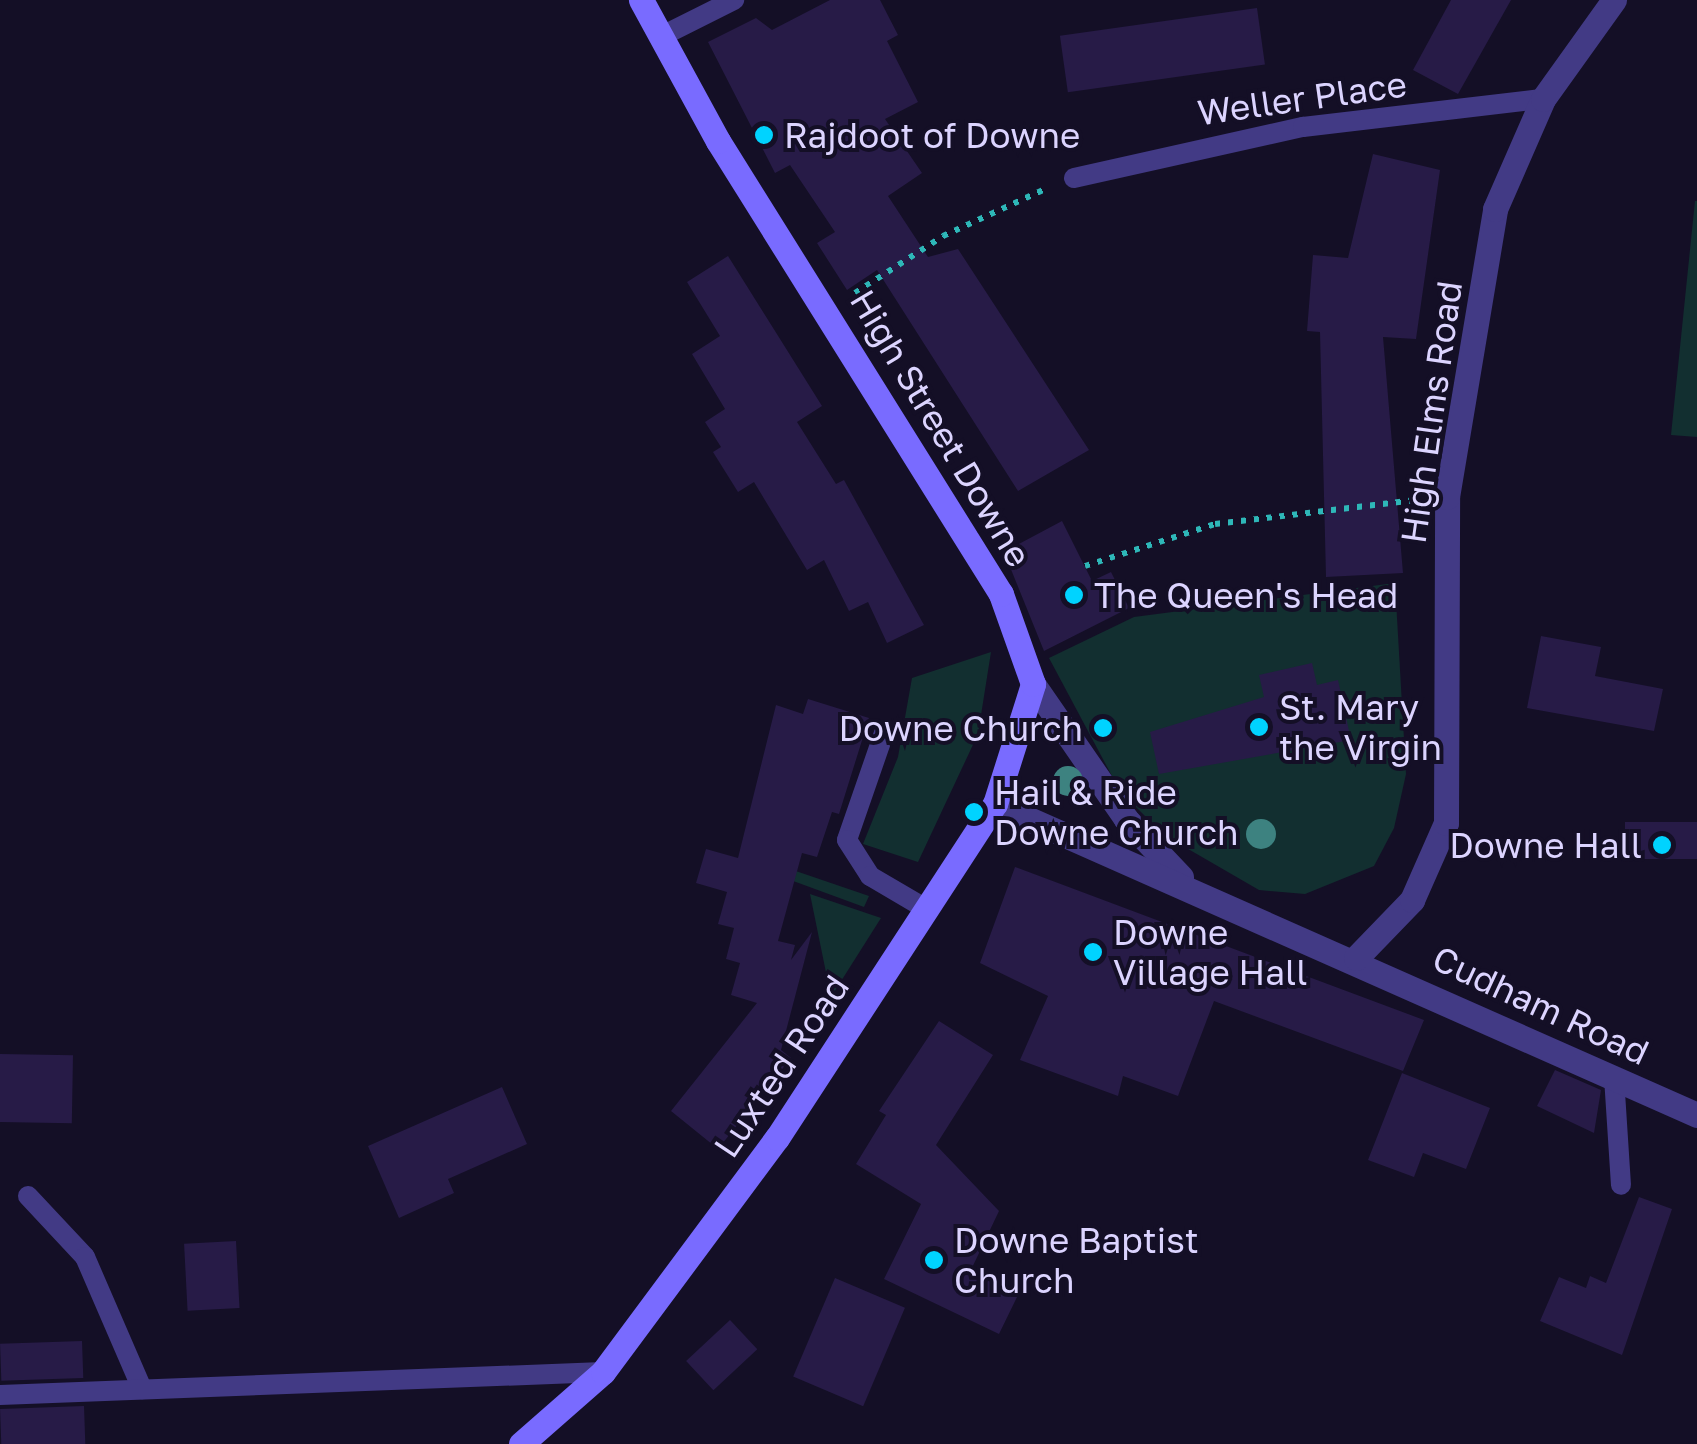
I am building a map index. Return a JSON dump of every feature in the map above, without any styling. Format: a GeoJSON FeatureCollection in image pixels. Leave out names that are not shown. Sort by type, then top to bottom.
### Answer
{"type":"FeatureCollection","features":[{"type":"Feature","properties":{"kind":"street","name":"High Street Downe"},"geometry":{"type":"LineString","coordinates":[[641,0],[1001,594],[1033,684],[1126,818],[1188,884]]}},
{"type":"Feature","properties":{"kind":"street","name":"High Elms Road"},"geometry":{"type":"LineString","coordinates":[[1356,958],[1412,900],[1446,824],[1447,497],[1495,209],[1543,99],[1614,0]]}},
{"type":"Feature","properties":{"kind":"street","name":"Luxted Road"},"geometry":{"type":"LineString","coordinates":[[521,1444],[603,1372],[778,1138],[995,804],[1033,684]]}},
{"type":"Feature","properties":{"kind":"street","name":"High Street Downe"},"geometry":{"type":"LineString","coordinates":[[995,804],[1356,958]]}},
{"type":"Feature","properties":{"kind":"street","name":"Cudham Road"},"geometry":{"type":"LineString","coordinates":[[1356,958],[1697,1116]]}},
{"type":"Feature","properties":{"kind":"lane"},"geometry":{"type":"LineString","coordinates":[[660,37],[734,0]]}},
{"type":"Feature","properties":{"kind":"lane","name":"Weller Place"},"geometry":{"type":"LineString","coordinates":[[1074,178],[1303,126],[1543,99]]}},
{"type":"Feature","properties":{"kind":"lane"},"geometry":{"type":"LineString","coordinates":[[884,733],[847,840],[870,876],[926,910]]}},
{"type":"Feature","properties":{"kind":"lane"},"geometry":{"type":"LineString","coordinates":[[1614,1078],[1621,1185]]}},
{"type":"Feature","properties":{"kind":"lane"},"geometry":{"type":"LineString","coordinates":[[28,1196],[85,1257],[142,1389]]}},
{"type":"Feature","properties":{"kind":"lane"},"geometry":{"type":"LineString","coordinates":[[0,1394],[603,1372]]}},
{"type":"Feature","properties":{"kind":"path"},"geometry":{"type":"LineString","coordinates":[[829,309],[943,236],[1074,178]]}},
{"type":"Feature","properties":{"kind":"path"},"geometry":{"type":"LineString","coordinates":[[1085,566],[1216,524],[1447,497]]}},
{"type":"Feature","properties":{"kind":"green space"},"geometry":{"type":"Polygon","coordinates":[[[1697,201],[1697,437],[1671,435],[1697,201]]]}},
{"type":"Feature","properties":{"kind":"green space"},"geometry":{"type":"Polygon","coordinates":[[[1395,583],[1406,774],[1394,828],[1374,866],[1305,894],[1259,890],[1164,835],[1120,791],[1049,658],[1134,617],[1395,583]]]}},
{"type":"Feature","properties":{"kind":"green space"},"geometry":{"type":"Polygon","coordinates":[[[991,652],[978,734],[918,862],[863,844],[898,757],[912,678],[991,652]]]}},
{"type":"Feature","properties":{"kind":"green space"},"geometry":{"type":"Polygon","coordinates":[[[787,868],[869,896],[864,907],[785,878],[787,868]]]}},
{"type":"Feature","properties":{"kind":"green space"},"geometry":{"type":"Polygon","coordinates":[[[810,894],[881,918],[831,997],[810,894]]]}},
{"type":"Feature","properties":{"kind":"building"},"geometry":{"type":"Polygon","coordinates":[[[830,0],[880,0],[898,35],[887,41],[918,102],[885,119],[922,173],[888,196],[928,257],[958,249],[1089,450],[1018,491],[877,270],[847,290],[817,243],[835,232],[790,165],[775,173],[708,42],[756,18],[772,30],[830,0]]]}},
{"type":"Feature","properties":{"kind":"building"},"geometry":{"type":"Polygon","coordinates":[[[1451,0],[1511,0],[1458,94],[1413,70],[1451,0]]]}},
{"type":"Feature","properties":{"kind":"building"},"geometry":{"type":"Polygon","coordinates":[[[1257,8],[1265,64],[1068,92],[1060,36],[1257,8]]]}},
{"type":"Feature","properties":{"kind":"building"},"geometry":{"type":"Polygon","coordinates":[[[1373,154],[1440,170],[1416,339],[1383,337],[1403,573],[1326,577],[1320,332],[1307,331],[1313,255],[1348,258],[1373,154]]]}},
{"type":"Feature","properties":{"kind":"building"},"geometry":{"type":"Polygon","coordinates":[[[728,256],[822,406],[797,422],[836,484],[844,480],[924,625],[887,643],[868,602],[849,611],[824,560],[807,570],[754,482],[738,492],[713,452],[721,447],[705,422],[725,409],[692,354],[720,336],[687,282],[728,256]]]}},
{"type":"Feature","properties":{"kind":"building","name":"The Queen's Head"},"geometry":{"type":"Polygon","coordinates":[[[1062,521],[1092,581],[1111,572],[1129,608],[1044,651],[1004,552],[1062,521]]]}},
{"type":"Feature","properties":{"kind":"building"},"geometry":{"type":"Polygon","coordinates":[[[1541,636],[1601,647],[1595,676],[1663,689],[1654,731],[1527,708],[1541,636]]]}},
{"type":"Feature","properties":{"kind":"building","name":"St. Mary the Virgin"},"geometry":{"type":"Polygon","coordinates":[[[1312,663],[1317,685],[1338,680],[1351,740],[1159,774],[1150,732],[1264,697],[1259,675],[1312,663]]]}},
{"type":"Feature","properties":{"kind":"building"},"geometry":{"type":"Polygon","coordinates":[[[808,699],[869,718],[839,814],[832,812],[817,857],[802,853],[778,941],[795,945],[791,960],[812,932],[781,1050],[791,1058],[718,1149],[671,1111],[757,1003],[731,995],[740,963],[726,959],[734,928],[718,924],[727,892],[696,883],[706,849],[738,858],[776,705],[803,714],[808,699]]]}},
{"type":"Feature","properties":{"kind":"building","name":"Downe Hall"},"geometry":{"type":"Polygon","coordinates":[[[1625,822],[1697,822],[1697,859],[1625,859],[1625,822]]]}},
{"type":"Feature","properties":{"kind":"building"},"geometry":{"type":"Polygon","coordinates":[[[1015,867],[1424,1020],[1403,1071],[1214,1001],[1178,1096],[1123,1076],[1118,1096],[1020,1060],[1048,996],[980,963],[1015,867]]]}},
{"type":"Feature","properties":{"kind":"building"},"geometry":{"type":"Polygon","coordinates":[[[939,1021],[993,1055],[936,1145],[999,1211],[970,1272],[1018,1295],[999,1334],[884,1279],[921,1204],[856,1164],[886,1115],[879,1111],[939,1021]]]}},
{"type":"Feature","properties":{"kind":"building"},"geometry":{"type":"Polygon","coordinates":[[[0,1054],[73,1055],[72,1123],[0,1122],[0,1054]]]}},
{"type":"Feature","properties":{"kind":"building"},"geometry":{"type":"Polygon","coordinates":[[[1555,1070],[1601,1090],[1594,1133],[1537,1106],[1555,1070]]]}},
{"type":"Feature","properties":{"kind":"building"},"geometry":{"type":"Polygon","coordinates":[[[1402,1073],[1490,1108],[1466,1169],[1423,1153],[1414,1177],[1368,1160],[1402,1073]]]}},
{"type":"Feature","properties":{"kind":"building"},"geometry":{"type":"Polygon","coordinates":[[[502,1087],[527,1144],[448,1179],[454,1193],[399,1218],[368,1146],[502,1087]]]}},
{"type":"Feature","properties":{"kind":"building"},"geometry":{"type":"Polygon","coordinates":[[[1639,1197],[1672,1209],[1622,1355],[1540,1321],[1559,1277],[1586,1288],[1590,1276],[1606,1283],[1639,1197]]]}},
{"type":"Feature","properties":{"kind":"building"},"geometry":{"type":"Polygon","coordinates":[[[236,1241],[240,1308],[188,1311],[184,1244],[236,1241]]]}},
{"type":"Feature","properties":{"kind":"building"},"geometry":{"type":"Polygon","coordinates":[[[835,1278],[905,1308],[863,1406],[793,1376],[835,1278]]]}},
{"type":"Feature","properties":{"kind":"building"},"geometry":{"type":"Polygon","coordinates":[[[730,1320],[757,1349],[713,1390],[686,1361],[730,1320]]]}},
{"type":"Feature","properties":{"kind":"building"},"geometry":{"type":"Polygon","coordinates":[[[82,1341],[83,1378],[1,1381],[0,1344],[82,1341]]]}},
{"type":"Feature","properties":{"kind":"building"},"geometry":{"type":"Polygon","coordinates":[[[84,1406],[85,1444],[1,1444],[0,1409],[84,1406]]]}},
{"type":"Feature","properties":{"kind":"place","name":"Rajdoot of Downe"},"geometry":{"type":"Point","coordinates":[764,135]}},
{"type":"Feature","properties":{"kind":"place","name":"The Queen's Head"},"geometry":{"type":"Point","coordinates":[1074,595]}},
{"type":"Feature","properties":{"kind":"place","name":"St. Mary the Virgin"},"geometry":{"type":"Point","coordinates":[1259,727]}},
{"type":"Feature","properties":{"kind":"place","name":"Downe Church"},"geometry":{"type":"Point","coordinates":[1103,728]}},
{"type":"Feature","properties":{"kind":"place","name":"Hail & Ride Downe Church"},"geometry":{"type":"Point","coordinates":[974,812]}},
{"type":"Feature","properties":{"kind":"place","name":"Downe Hall"},"geometry":{"type":"Point","coordinates":[1662,845]}},
{"type":"Feature","properties":{"kind":"place","name":"Downe Village Hall"},"geometry":{"type":"Point","coordinates":[1093,952]}},
{"type":"Feature","properties":{"kind":"place","name":"Downe Baptist Church"},"geometry":{"type":"Point","coordinates":[934,1260]}}]}
